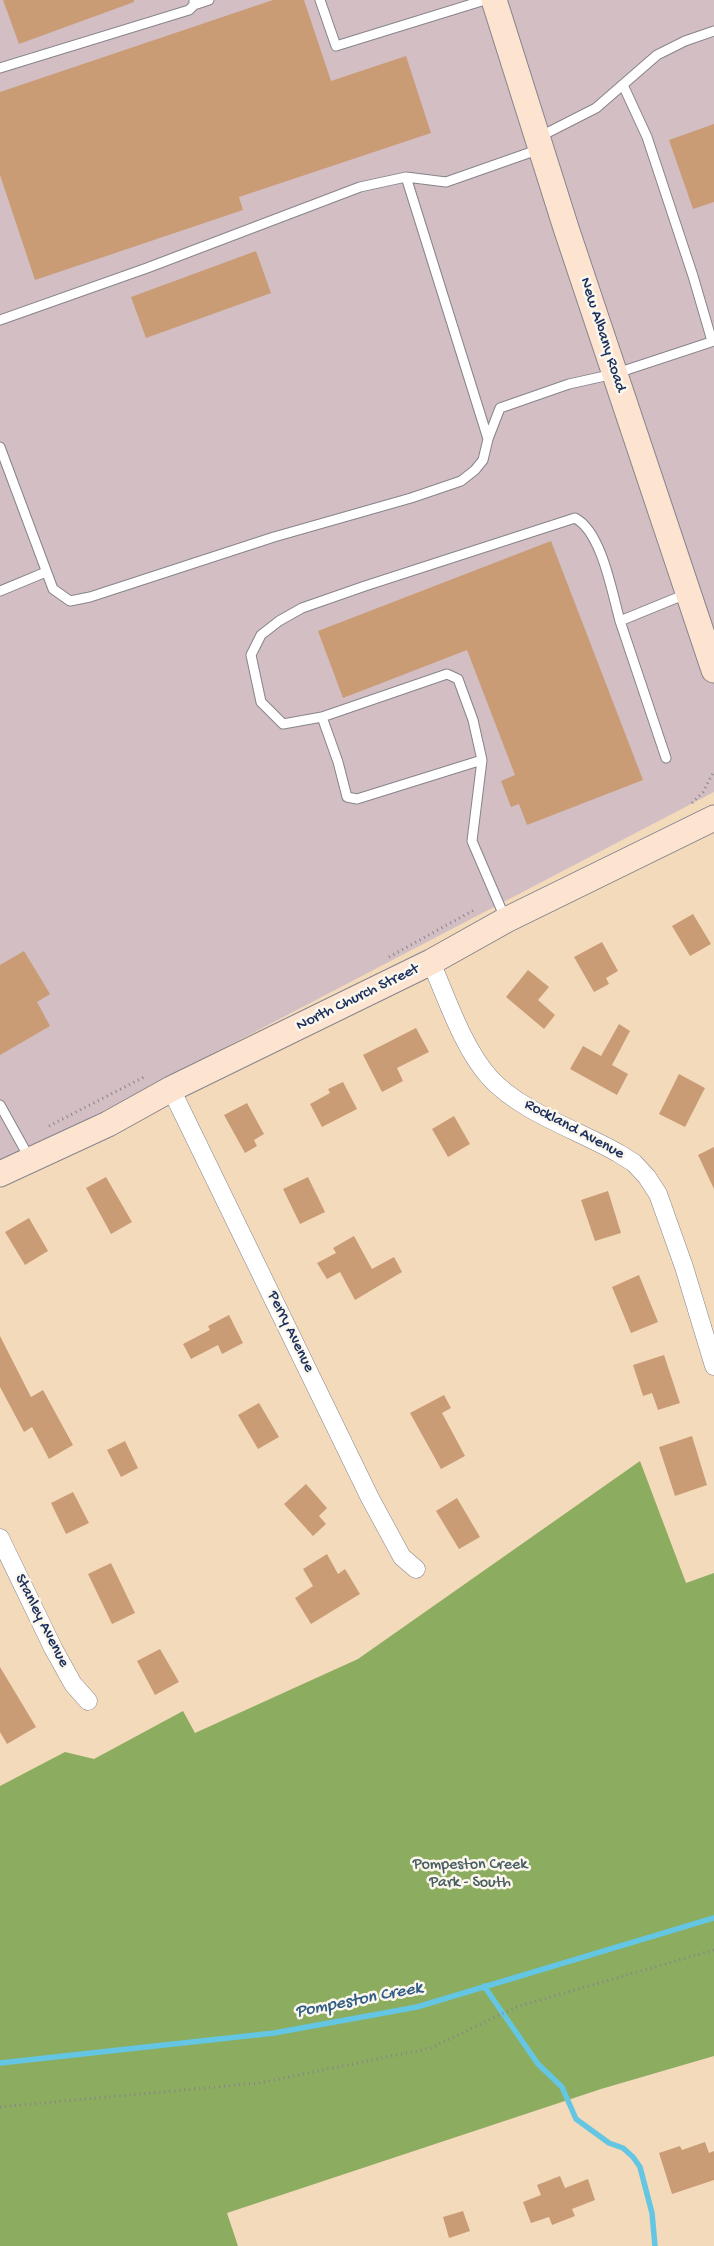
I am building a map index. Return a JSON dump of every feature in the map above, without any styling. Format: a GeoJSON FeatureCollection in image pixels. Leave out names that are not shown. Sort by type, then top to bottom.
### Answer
{"type":"FeatureCollection","features":[{"type":"Feature","properties":{"kind":"main road","name":"New Albany Road"},"geometry":{"type":"LineString","coordinates":[[494,0],[614,374],[714,670]]}},
{"type":"Feature","properties":{"kind":"main road","name":"North Church Street"},"geometry":{"type":"LineString","coordinates":[[0,1174],[108,1124],[171,1089],[431,962],[506,920],[714,818]]}},
{"type":"Feature","properties":{"kind":"street","name":"Rockland Avenue"},"geometry":{"type":"LineString","coordinates":[[431,962],[461,1031],[479,1064],[490,1078],[521,1102],[634,1162],[647,1176],[668,1218],[714,1366]]}},
{"type":"Feature","properties":{"kind":"street","name":"Perry Avenue"},"geometry":{"type":"LineString","coordinates":[[171,1089],[370,1498],[402,1556],[416,1569]]}},
{"type":"Feature","properties":{"kind":"street","name":"Stanley Avenue"},"geometry":{"type":"LineString","coordinates":[[0,1538],[53,1648],[73,1684],[88,1701]]}},
{"type":"Feature","properties":{"kind":"lane"},"geometry":{"type":"LineString","coordinates":[[0,68],[189,10],[194,2],[209,0]]}},
{"type":"Feature","properties":{"kind":"lane"},"geometry":{"type":"LineString","coordinates":[[320,0],[336,46],[485,0]]}},
{"type":"Feature","properties":{"kind":"lane"},"geometry":{"type":"LineString","coordinates":[[0,320],[147,268],[360,187],[406,177],[446,182],[541,142],[596,108],[657,54],[685,41],[714,32]]}},
{"type":"Feature","properties":{"kind":"lane"},"geometry":{"type":"LineString","coordinates":[[0,447],[53,589],[70,601],[90,597],[274,537],[366,512],[461,481],[475,470],[483,460],[488,439],[500,408],[569,384],[614,374],[713,341],[647,137],[623,85]]}},
{"type":"Feature","properties":{"kind":"lane"},"geometry":{"type":"LineString","coordinates":[[406,177],[488,439]]}},
{"type":"Feature","properties":{"kind":"lane"},"geometry":{"type":"LineString","coordinates":[[506,920],[472,841],[482,760],[473,720],[458,679],[447,674],[322,717],[283,724],[261,702],[250,655],[261,634],[278,621],[302,608],[427,565],[576,518],[583,522],[597,546],[666,758]]}},
{"type":"Feature","properties":{"kind":"lane"},"geometry":{"type":"LineString","coordinates":[[0,592],[46,572]]}},
{"type":"Feature","properties":{"kind":"lane"},"geometry":{"type":"LineString","coordinates":[[620,621],[688,592]]}},
{"type":"Feature","properties":{"kind":"lane"},"geometry":{"type":"LineString","coordinates":[[322,717],[338,762],[347,797],[356,799],[482,760]]}},
{"type":"Feature","properties":{"kind":"lane"},"geometry":{"type":"LineString","coordinates":[[0,1104],[30,1159]]}},
{"type":"Feature","properties":{"kind":"path"},"geometry":{"type":"LineString","coordinates":[[0,2107],[259,2082],[431,2048],[514,2008],[714,1950]]}},
{"type":"Feature","properties":{"kind":"shaded area"},"geometry":{"type":"Polygon","coordinates":[[[0,0],[714,0],[714,792],[0,1165],[0,0]]]}},
{"type":"Feature","properties":{"kind":"green space","name":"Pompeston Creek Park - South"},"geometry":{"type":"Polygon","coordinates":[[[640,1461],[686,1583],[714,1573],[714,2056],[601,2089],[227,2213],[238,2246],[0,2246],[0,1786],[65,1752],[94,1759],[183,1711],[195,1733],[358,1659],[640,1461]]]}},
{"type":"Feature","properties":{"kind":"building"},"geometry":{"type":"Polygon","coordinates":[[[3,0],[134,0],[134,2],[19,44],[3,0]]]}},
{"type":"Feature","properties":{"kind":"building"},"geometry":{"type":"Polygon","coordinates":[[[273,0],[304,0],[331,81],[406,56],[431,133],[239,197],[243,210],[35,280],[0,175],[0,92],[273,0]]]}},
{"type":"Feature","properties":{"kind":"building"},"geometry":{"type":"Polygon","coordinates":[[[714,124],[714,202],[693,209],[669,140],[714,124]]]}},
{"type":"Feature","properties":{"kind":"building"},"geometry":{"type":"Polygon","coordinates":[[[256,251],[271,293],[146,338],[131,297],[256,251]]]}},
{"type":"Feature","properties":{"kind":"building"},"geometry":{"type":"Polygon","coordinates":[[[551,541],[643,780],[527,825],[519,804],[511,807],[501,781],[515,775],[467,650],[343,698],[318,631],[551,541]]]}},
{"type":"Feature","properties":{"kind":"building"},"geometry":{"type":"Polygon","coordinates":[[[693,914],[711,944],[690,956],[672,926],[693,914]]]}},
{"type":"Feature","properties":{"kind":"building"},"geometry":{"type":"Polygon","coordinates":[[[602,942],[618,971],[606,978],[609,984],[594,992],[574,957],[602,942]]]}},
{"type":"Feature","properties":{"kind":"building"},"geometry":{"type":"Polygon","coordinates":[[[24,951],[50,994],[37,1002],[50,1026],[0,1055],[0,965],[24,951]]]}},
{"type":"Feature","properties":{"kind":"building"},"geometry":{"type":"Polygon","coordinates":[[[528,970],[549,987],[538,1000],[555,1015],[544,1029],[506,997],[528,970]]]}},
{"type":"Feature","properties":{"kind":"building"},"geometry":{"type":"Polygon","coordinates":[[[619,1024],[630,1031],[612,1065],[628,1074],[617,1095],[570,1069],[583,1046],[601,1056],[619,1024]]]}},
{"type":"Feature","properties":{"kind":"building"},"geometry":{"type":"Polygon","coordinates":[[[416,1028],[429,1052],[397,1068],[403,1081],[382,1092],[363,1055],[416,1028]]]}},
{"type":"Feature","properties":{"kind":"building"},"geometry":{"type":"Polygon","coordinates":[[[679,1074],[705,1088],[685,1127],[659,1114],[679,1074]]]}},
{"type":"Feature","properties":{"kind":"building"},"geometry":{"type":"Polygon","coordinates":[[[343,1082],[357,1109],[322,1127],[310,1104],[330,1093],[328,1089],[343,1082]]]}},
{"type":"Feature","properties":{"kind":"building"},"geometry":{"type":"Polygon","coordinates":[[[247,1103],[264,1134],[254,1140],[257,1146],[245,1153],[224,1115],[247,1103]]]}},
{"type":"Feature","properties":{"kind":"building"},"geometry":{"type":"Polygon","coordinates":[[[454,1116],[470,1144],[448,1157],[432,1129],[454,1116]]]}},
{"type":"Feature","properties":{"kind":"building"},"geometry":{"type":"Polygon","coordinates":[[[714,1147],[714,1189],[698,1155],[714,1147]]]}},
{"type":"Feature","properties":{"kind":"building"},"geometry":{"type":"Polygon","coordinates":[[[106,1177],[132,1222],[111,1234],[86,1188],[106,1177]]]}},
{"type":"Feature","properties":{"kind":"building"},"geometry":{"type":"Polygon","coordinates":[[[308,1177],[325,1212],[300,1224],[283,1189],[308,1177]]]}},
{"type":"Feature","properties":{"kind":"building"},"geometry":{"type":"Polygon","coordinates":[[[608,1191],[621,1233],[595,1241],[581,1200],[608,1191]]]}},
{"type":"Feature","properties":{"kind":"building"},"geometry":{"type":"Polygon","coordinates":[[[29,1218],[48,1251],[25,1265],[5,1232],[29,1218]]]}},
{"type":"Feature","properties":{"kind":"building"},"geometry":{"type":"Polygon","coordinates":[[[354,1236],[372,1269],[394,1257],[402,1272],[355,1300],[340,1272],[327,1279],[317,1263],[336,1253],[333,1248],[354,1236]]]}},
{"type":"Feature","properties":{"kind":"building"},"geometry":{"type":"Polygon","coordinates":[[[639,1275],[658,1322],[631,1333],[612,1287],[639,1275]]]}},
{"type":"Feature","properties":{"kind":"building"},"geometry":{"type":"Polygon","coordinates":[[[229,1315],[243,1343],[222,1354],[218,1345],[191,1359],[183,1344],[210,1330],[208,1326],[229,1315]]]}},
{"type":"Feature","properties":{"kind":"building"},"geometry":{"type":"Polygon","coordinates":[[[0,1336],[31,1397],[43,1390],[73,1445],[49,1459],[32,1427],[24,1432],[0,1387],[0,1336]]]}},
{"type":"Feature","properties":{"kind":"building"},"geometry":{"type":"Polygon","coordinates":[[[664,1355],[680,1403],[658,1410],[652,1393],[643,1396],[633,1365],[664,1355]]]}},
{"type":"Feature","properties":{"kind":"building"},"geometry":{"type":"Polygon","coordinates":[[[444,1395],[451,1408],[442,1413],[465,1456],[441,1469],[410,1413],[444,1395]]]}},
{"type":"Feature","properties":{"kind":"building"},"geometry":{"type":"Polygon","coordinates":[[[259,1403],[279,1437],[258,1449],[238,1415],[259,1403]]]}},
{"type":"Feature","properties":{"kind":"building"},"geometry":{"type":"Polygon","coordinates":[[[692,1436],[707,1485],[675,1496],[659,1447],[692,1436]]]}},
{"type":"Feature","properties":{"kind":"building"},"geometry":{"type":"Polygon","coordinates":[[[125,1441],[138,1468],[121,1477],[107,1450],[125,1441]]]}},
{"type":"Feature","properties":{"kind":"building"},"geometry":{"type":"Polygon","coordinates":[[[306,1484],[327,1508],[319,1516],[326,1524],[313,1536],[284,1504],[306,1484]]]}},
{"type":"Feature","properties":{"kind":"building"},"geometry":{"type":"Polygon","coordinates":[[[73,1492],[89,1523],[66,1534],[51,1503],[73,1492]]]}},
{"type":"Feature","properties":{"kind":"building"},"geometry":{"type":"Polygon","coordinates":[[[457,1498],[480,1537],[459,1549],[436,1511],[457,1498]]]}},
{"type":"Feature","properties":{"kind":"building"},"geometry":{"type":"Polygon","coordinates":[[[327,1554],[338,1574],[345,1569],[360,1594],[311,1624],[295,1598],[313,1586],[303,1569],[327,1554]]]}},
{"type":"Feature","properties":{"kind":"building"},"geometry":{"type":"Polygon","coordinates":[[[111,1563],[135,1613],[112,1624],[88,1574],[111,1563]]]}},
{"type":"Feature","properties":{"kind":"building"},"geometry":{"type":"Polygon","coordinates":[[[160,1649],[179,1682],[155,1695],[137,1661],[160,1649]]]}},
{"type":"Feature","properties":{"kind":"building"},"geometry":{"type":"Polygon","coordinates":[[[0,1667],[36,1727],[7,1744],[0,1732],[0,1667]]]}},
{"type":"Feature","properties":{"kind":"building"},"geometry":{"type":"Polygon","coordinates":[[[705,2142],[709,2153],[714,2151],[714,2180],[672,2194],[659,2153],[680,2146],[682,2150],[705,2142]]]}},
{"type":"Feature","properties":{"kind":"building"},"geometry":{"type":"Polygon","coordinates":[[[560,2176],[565,2188],[588,2179],[595,2200],[572,2209],[575,2216],[552,2225],[549,2217],[531,2223],[523,2202],[541,2195],[537,2185],[560,2176]]]}},
{"type":"Feature","properties":{"kind":"building"},"geometry":{"type":"Polygon","coordinates":[[[463,2211],[470,2231],[449,2238],[443,2217],[463,2211]]]}},
{"type":"Feature","properties":{"kind":"waterway","name":"Pompeston Creek"},"geometry":{"type":"LineString","coordinates":[[0,2063],[274,2033],[417,2007],[714,1918]]}},
{"type":"Feature","properties":{"kind":"waterway"},"geometry":{"type":"LineString","coordinates":[[484,1986],[538,2064],[562,2087],[576,2119],[609,2143],[623,2148],[640,2167],[652,2213],[655,2246]]}}]}
